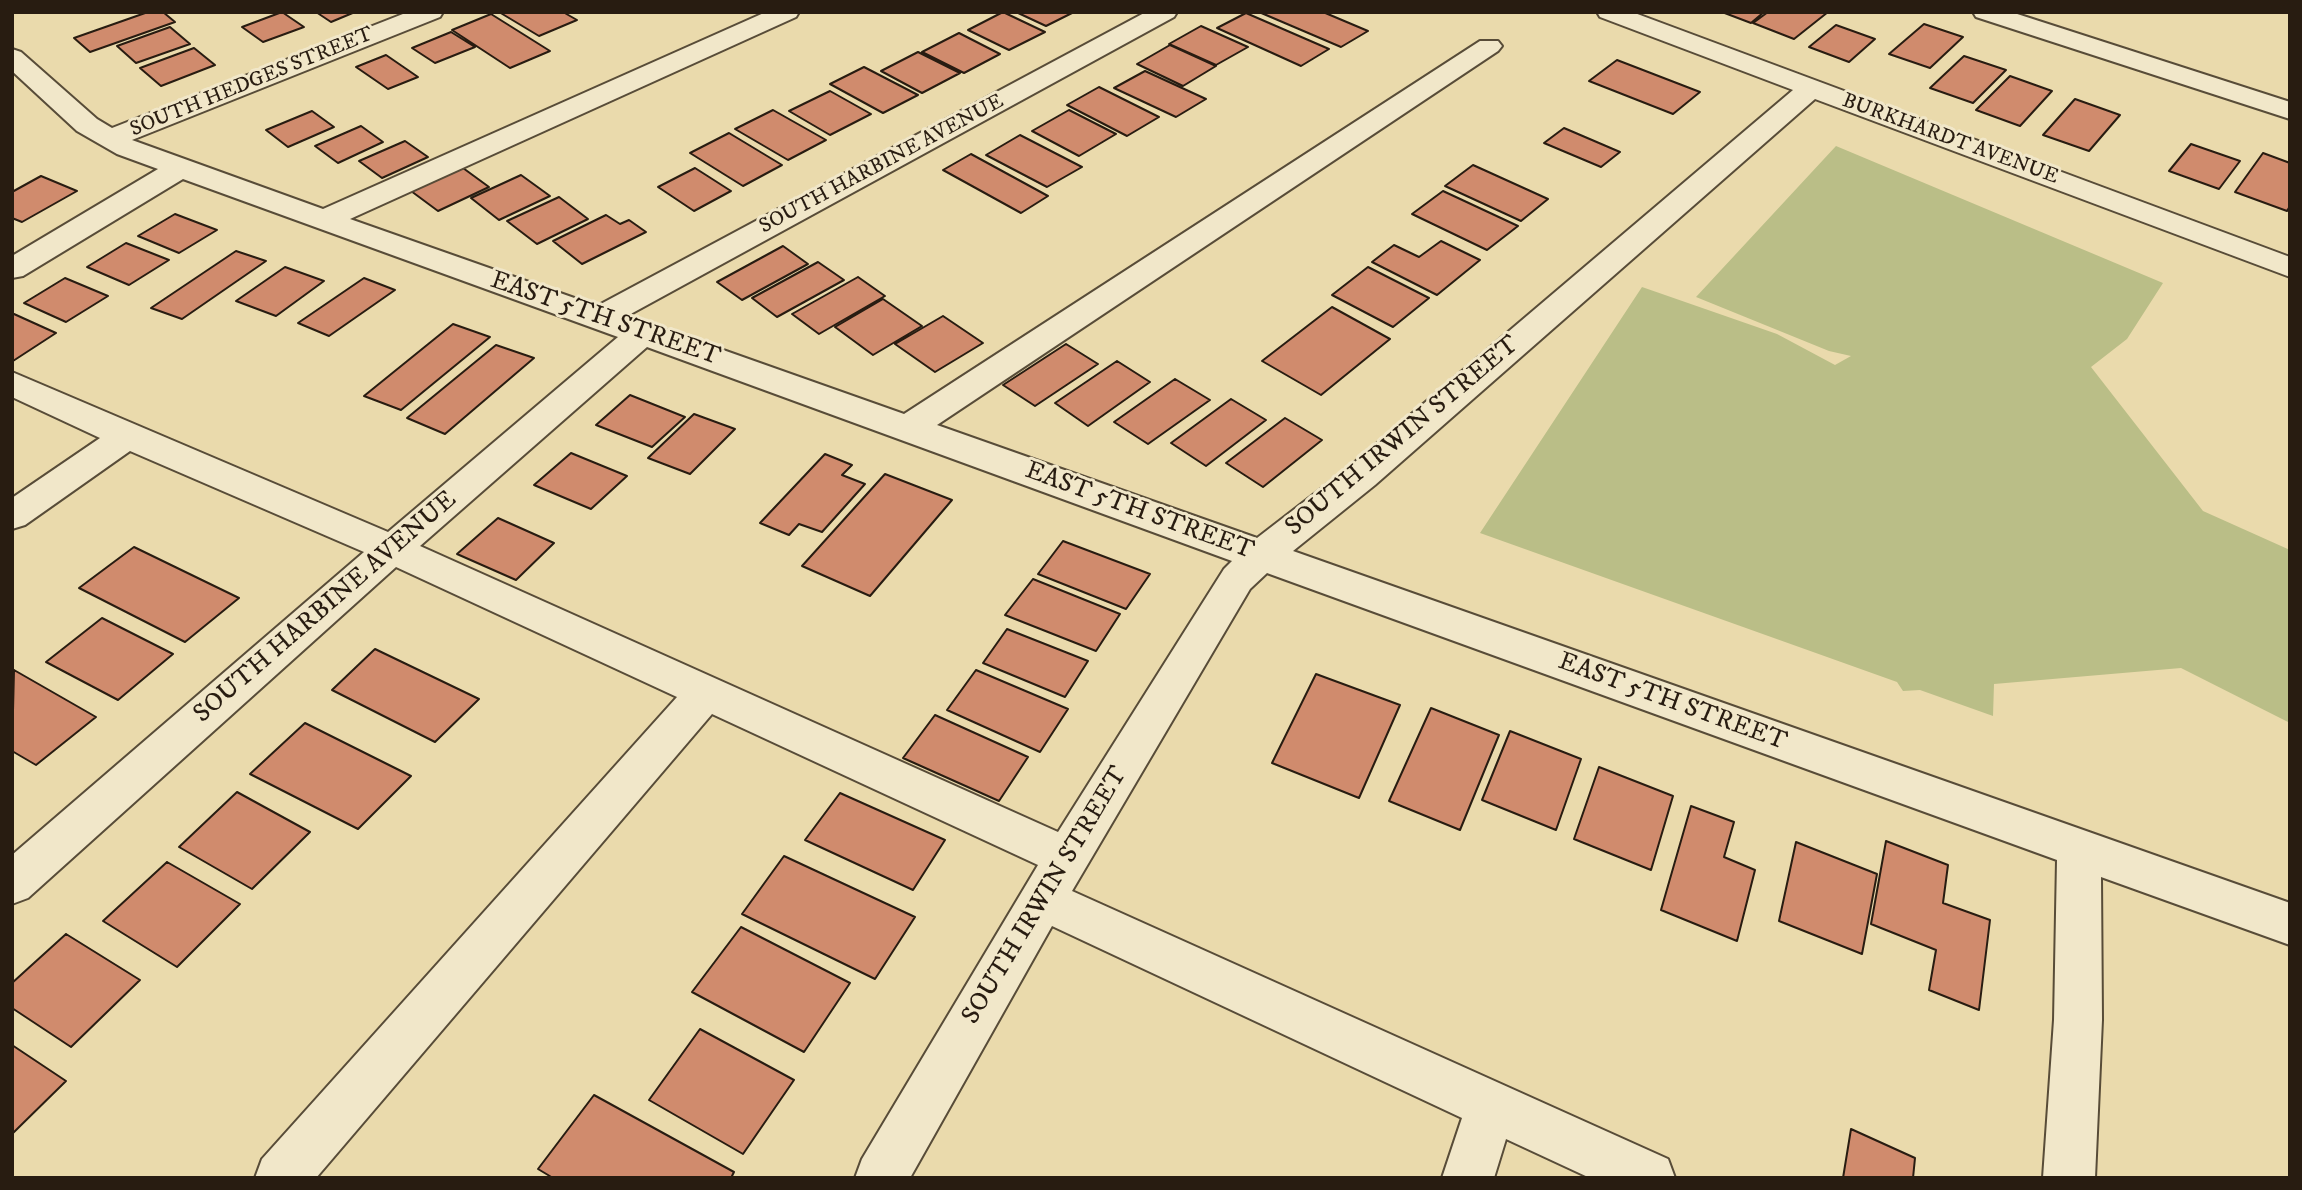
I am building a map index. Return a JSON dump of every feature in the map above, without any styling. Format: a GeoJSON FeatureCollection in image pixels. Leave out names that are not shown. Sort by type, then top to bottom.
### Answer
{"type":"FeatureCollection","features":[{"type":"Feature","properties":{"kind":"street","name":"SOUTH HEDGES STREET"},"geometry":{"type":"LineString","coordinates":[[112,138],[394,18],[431,12]]}},
{"type":"Feature","properties":{"kind":"street"},"geometry":{"type":"LineString","coordinates":[[323,220],[788,12]]}},
{"type":"Feature","properties":{"kind":"street","name":"SOUTH HARBINE AVENUE"},"geometry":{"type":"LineString","coordinates":[[598,318],[1165,12]]}},
{"type":"Feature","properties":{"kind":"street","name":"BURKHARDT AVENUE"},"geometry":{"type":"LineString","coordinates":[[1609,12],[2290,268]]}},
{"type":"Feature","properties":{"kind":"street"},"geometry":{"type":"LineString","coordinates":[[1985,12],[2290,111]]}},
{"type":"Feature","properties":{"kind":"street"},"geometry":{"type":"LineString","coordinates":[[908,428],[1489,46]]}},
{"type":"Feature","properties":{"kind":"street","name":"EAST 5TH STREET"},"geometry":{"type":"LineString","coordinates":[[12,57],[87,125],[127,148],[180,169],[2290,923]]}},
{"type":"Feature","properties":{"kind":"street","name":"SOUTH IRWIN STREET"},"geometry":{"type":"LineString","coordinates":[[881,1178],[1067,857],[1237,579],[1261,556],[1362,476],[1811,88]]}},
{"type":"Feature","properties":{"kind":"street"},"geometry":{"type":"LineString","coordinates":[[12,270],[180,169]]}},
{"type":"Feature","properties":{"kind":"street","name":"SOUTH HARBINE AVENUE"},"geometry":{"type":"LineString","coordinates":[[12,884],[392,549],[642,334]]}},
{"type":"Feature","properties":{"kind":"street"},"geometry":{"type":"LineString","coordinates":[[12,383],[127,436],[392,549],[1067,857]]}},
{"type":"Feature","properties":{"kind":"street"},"geometry":{"type":"LineString","coordinates":[[12,516],[127,436]]}},
{"type":"Feature","properties":{"kind":"street"},"geometry":{"type":"LineString","coordinates":[[281,1178],[706,692]]}},
{"type":"Feature","properties":{"kind":"street"},"geometry":{"type":"LineString","coordinates":[[2069,1178],[2078,1020],[2078,848]]}},
{"type":"Feature","properties":{"kind":"street"},"geometry":{"type":"LineString","coordinates":[[1043,900],[1649,1178]]}},
{"type":"Feature","properties":{"kind":"street"},"geometry":{"type":"LineString","coordinates":[[1468,1178],[1491,1106]]}},
{"type":"Feature","properties":{"kind":"green space"},"geometry":{"type":"Polygon","coordinates":[[[1836,146],[2163,283],[2127,339],[2091,367],[2203,511],[2290,550],[2290,723],[2181,668],[1994,684],[1993,716],[1920,690],[1903,691],[1897,682],[1480,533],[1642,287],[1777,334],[1835,365],[1851,356],[1829,351],[1696,297],[1836,146]]]}},
{"type":"Feature","properties":{"kind":"building"},"geometry":{"type":"Polygon","coordinates":[[[148,12],[163,12],[175,22],[90,52],[74,38],[148,12]]]}},
{"type":"Feature","properties":{"kind":"building"},"geometry":{"type":"Polygon","coordinates":[[[282,12],[304,27],[263,42],[242,27],[282,12]]]}},
{"type":"Feature","properties":{"kind":"building"},"geometry":{"type":"Polygon","coordinates":[[[316,12],[355,12],[331,22],[316,12]]]}},
{"type":"Feature","properties":{"kind":"building"},"geometry":{"type":"Polygon","coordinates":[[[499,12],[563,12],[577,20],[539,36],[499,12]]]}},
{"type":"Feature","properties":{"kind":"building"},"geometry":{"type":"Polygon","coordinates":[[[1003,12],[1045,32],[1009,50],[968,30],[1003,12]]]}},
{"type":"Feature","properties":{"kind":"building"},"geometry":{"type":"Polygon","coordinates":[[[1016,12],[1074,12],[1046,26],[1016,12]]]}},
{"type":"Feature","properties":{"kind":"building"},"geometry":{"type":"Polygon","coordinates":[[[1259,12],[1323,12],[1368,31],[1341,47],[1259,12]]]}},
{"type":"Feature","properties":{"kind":"building"},"geometry":{"type":"Polygon","coordinates":[[[1722,12],[1764,12],[1751,23],[1722,12]]]}},
{"type":"Feature","properties":{"kind":"building"},"geometry":{"type":"Polygon","coordinates":[[[1768,12],[1828,12],[1794,39],[1753,23],[1768,12]]]}},
{"type":"Feature","properties":{"kind":"building"},"geometry":{"type":"Polygon","coordinates":[[[1246,13],[1329,49],[1301,66],[1217,28],[1246,13]]]}},
{"type":"Feature","properties":{"kind":"building"},"geometry":{"type":"Polygon","coordinates":[[[491,14],[550,51],[510,68],[452,30],[491,14]]]}},
{"type":"Feature","properties":{"kind":"building"},"geometry":{"type":"Polygon","coordinates":[[[1924,24],[1963,37],[1930,68],[1889,54],[1924,24]]]}},
{"type":"Feature","properties":{"kind":"building"},"geometry":{"type":"Polygon","coordinates":[[[1836,25],[1875,39],[1849,62],[1809,47],[1836,25]]]}},
{"type":"Feature","properties":{"kind":"building"},"geometry":{"type":"Polygon","coordinates":[[[1201,26],[1248,47],[1216,65],[1169,44],[1201,26]]]}},
{"type":"Feature","properties":{"kind":"building"},"geometry":{"type":"Polygon","coordinates":[[[170,27],[190,44],[136,63],[117,46],[170,27]]]}},
{"type":"Feature","properties":{"kind":"building"},"geometry":{"type":"Polygon","coordinates":[[[451,32],[475,47],[435,63],[412,48],[451,32]]]}},
{"type":"Feature","properties":{"kind":"building"},"geometry":{"type":"Polygon","coordinates":[[[959,33],[1000,54],[964,73],[922,52],[959,33]]]}},
{"type":"Feature","properties":{"kind":"building"},"geometry":{"type":"Polygon","coordinates":[[[1170,45],[1216,66],[1183,86],[1137,64],[1170,45]]]}},
{"type":"Feature","properties":{"kind":"building"},"geometry":{"type":"Polygon","coordinates":[[[194,48],[215,65],[161,86],[140,68],[194,48]]]}},
{"type":"Feature","properties":{"kind":"building"},"geometry":{"type":"Polygon","coordinates":[[[918,52],[960,73],[922,93],[881,71],[918,52]]]}},
{"type":"Feature","properties":{"kind":"building"},"geometry":{"type":"Polygon","coordinates":[[[386,55],[418,77],[388,89],[356,67],[386,55]]]}},
{"type":"Feature","properties":{"kind":"building"},"geometry":{"type":"Polygon","coordinates":[[[1964,56],[2006,70],[1973,103],[1930,88],[1964,56]]]}},
{"type":"Feature","properties":{"kind":"building"},"geometry":{"type":"Polygon","coordinates":[[[1617,60],[1700,92],[1673,114],[1589,81],[1617,60]]]}},
{"type":"Feature","properties":{"kind":"building"},"geometry":{"type":"Polygon","coordinates":[[[864,67],[918,95],[883,113],[830,84],[864,67]]]}},
{"type":"Feature","properties":{"kind":"building"},"geometry":{"type":"Polygon","coordinates":[[[1145,71],[1206,99],[1176,117],[1114,88],[1145,71]]]}},
{"type":"Feature","properties":{"kind":"building"},"geometry":{"type":"Polygon","coordinates":[[[2010,76],[2052,91],[2020,126],[1976,110],[2010,76]]]}},
{"type":"Feature","properties":{"kind":"building"},"geometry":{"type":"Polygon","coordinates":[[[1099,87],[1159,117],[1127,136],[1067,105],[1099,87]]]}},
{"type":"Feature","properties":{"kind":"building"},"geometry":{"type":"Polygon","coordinates":[[[830,91],[871,114],[830,135],[789,111],[830,91]]]}},
{"type":"Feature","properties":{"kind":"building"},"geometry":{"type":"Polygon","coordinates":[[[2075,99],[2120,115],[2089,151],[2043,135],[2075,99]]]}},
{"type":"Feature","properties":{"kind":"building"},"geometry":{"type":"Polygon","coordinates":[[[773,110],[826,140],[788,160],[735,129],[773,110]]]}},
{"type":"Feature","properties":{"kind":"building"},"geometry":{"type":"Polygon","coordinates":[[[1069,110],[1116,134],[1079,156],[1032,131],[1069,110]]]}},
{"type":"Feature","properties":{"kind":"building"},"geometry":{"type":"Polygon","coordinates":[[[312,111],[334,127],[288,147],[266,130],[312,111]]]}},
{"type":"Feature","properties":{"kind":"building"},"geometry":{"type":"Polygon","coordinates":[[[361,126],[383,142],[338,163],[315,146],[361,126]]]}},
{"type":"Feature","properties":{"kind":"building"},"geometry":{"type":"Polygon","coordinates":[[[1564,128],[1620,152],[1601,167],[1544,143],[1564,128]]]}},
{"type":"Feature","properties":{"kind":"building"},"geometry":{"type":"Polygon","coordinates":[[[729,133],[782,165],[743,186],[690,153],[729,133]]]}},
{"type":"Feature","properties":{"kind":"building"},"geometry":{"type":"Polygon","coordinates":[[[1020,135],[1082,167],[1047,187],[986,155],[1020,135]]]}},
{"type":"Feature","properties":{"kind":"building"},"geometry":{"type":"Polygon","coordinates":[[[405,141],[428,157],[382,178],[359,161],[405,141]]]}},
{"type":"Feature","properties":{"kind":"building"},"geometry":{"type":"Polygon","coordinates":[[[2191,144],[2240,161],[2219,189],[2169,171],[2191,144]]]}},
{"type":"Feature","properties":{"kind":"building"},"geometry":{"type":"Polygon","coordinates":[[[2263,153],[2290,163],[2290,206],[2287,211],[2235,192],[2263,153]]]}},
{"type":"Feature","properties":{"kind":"building"},"geometry":{"type":"Polygon","coordinates":[[[971,154],[1048,196],[1021,213],[943,170],[971,154]]]}},
{"type":"Feature","properties":{"kind":"building"},"geometry":{"type":"Polygon","coordinates":[[[1473,165],[1548,199],[1521,221],[1445,186],[1473,165]]]}},
{"type":"Feature","properties":{"kind":"building"},"geometry":{"type":"Polygon","coordinates":[[[463,168],[489,187],[438,211],[411,191],[463,168]]]}},
{"type":"Feature","properties":{"kind":"building"},"geometry":{"type":"Polygon","coordinates":[[[695,168],[731,191],[694,211],[658,187],[695,168]]]}},
{"type":"Feature","properties":{"kind":"building"},"geometry":{"type":"Polygon","coordinates":[[[521,175],[550,196],[499,220],[471,198],[521,175]]]}},
{"type":"Feature","properties":{"kind":"building"},"geometry":{"type":"Polygon","coordinates":[[[41,176],[77,191],[22,222],[12,218],[12,192],[41,176]]]}},
{"type":"Feature","properties":{"kind":"building"},"geometry":{"type":"Polygon","coordinates":[[[1443,191],[1518,226],[1487,250],[1412,214],[1443,191]]]}},
{"type":"Feature","properties":{"kind":"building"},"geometry":{"type":"Polygon","coordinates":[[[559,197],[588,219],[537,244],[507,221],[559,197]]]}},
{"type":"Feature","properties":{"kind":"building"},"geometry":{"type":"Polygon","coordinates":[[[175,214],[217,230],[179,253],[138,236],[175,214]]]}},
{"type":"Feature","properties":{"kind":"building"},"geometry":{"type":"Polygon","coordinates":[[[606,215],[620,224],[629,220],[646,232],[582,264],[553,241],[606,215]]]}},
{"type":"Feature","properties":{"kind":"building"},"geometry":{"type":"Polygon","coordinates":[[[1441,241],[1480,260],[1437,295],[1372,262],[1394,245],[1419,257],[1441,241]]]}},
{"type":"Feature","properties":{"kind":"building"},"geometry":{"type":"Polygon","coordinates":[[[126,243],[169,260],[129,285],[87,267],[126,243]]]}},
{"type":"Feature","properties":{"kind":"building"},"geometry":{"type":"Polygon","coordinates":[[[783,246],[808,264],[742,300],[717,282],[783,246]]]}},
{"type":"Feature","properties":{"kind":"building"},"geometry":{"type":"Polygon","coordinates":[[[236,251],[266,261],[182,319],[151,308],[236,251]]]}},
{"type":"Feature","properties":{"kind":"building"},"geometry":{"type":"Polygon","coordinates":[[[818,262],[844,280],[777,317],[752,298],[818,262]]]}},
{"type":"Feature","properties":{"kind":"building"},"geometry":{"type":"Polygon","coordinates":[[[285,267],[324,281],[276,316],[236,301],[285,267]]]}},
{"type":"Feature","properties":{"kind":"building"},"geometry":{"type":"Polygon","coordinates":[[[1368,267],[1429,298],[1393,327],[1332,295],[1368,267]]]}},
{"type":"Feature","properties":{"kind":"building"},"geometry":{"type":"Polygon","coordinates":[[[858,277],[885,296],[819,334],[792,314],[858,277]]]}},
{"type":"Feature","properties":{"kind":"building"},"geometry":{"type":"Polygon","coordinates":[[[65,278],[108,296],[66,322],[24,303],[65,278]]]}},
{"type":"Feature","properties":{"kind":"building"},"geometry":{"type":"Polygon","coordinates":[[[364,278],[395,290],[329,336],[298,323],[364,278]]]}},
{"type":"Feature","properties":{"kind":"building"},"geometry":{"type":"Polygon","coordinates":[[[883,299],[922,326],[873,355],[835,327],[883,299]]]}},
{"type":"Feature","properties":{"kind":"building"},"geometry":{"type":"Polygon","coordinates":[[[1332,307],[1390,339],[1321,395],[1262,361],[1332,307]]]}},
{"type":"Feature","properties":{"kind":"building"},"geometry":{"type":"Polygon","coordinates":[[[12,315],[56,333],[13,361],[12,315]]]}},
{"type":"Feature","properties":{"kind":"building"},"geometry":{"type":"Polygon","coordinates":[[[943,316],[983,343],[935,372],[895,344],[943,316]]]}},
{"type":"Feature","properties":{"kind":"building"},"geometry":{"type":"Polygon","coordinates":[[[453,324],[490,337],[401,410],[364,396],[453,324]]]}},
{"type":"Feature","properties":{"kind":"building"},"geometry":{"type":"Polygon","coordinates":[[[1066,344],[1098,364],[1035,406],[1003,385],[1066,344]]]}},
{"type":"Feature","properties":{"kind":"building"},"geometry":{"type":"Polygon","coordinates":[[[496,345],[534,358],[445,434],[407,418],[496,345]]]}},
{"type":"Feature","properties":{"kind":"building"},"geometry":{"type":"Polygon","coordinates":[[[1117,361],[1150,382],[1088,426],[1055,403],[1117,361]]]}},
{"type":"Feature","properties":{"kind":"building"},"geometry":{"type":"Polygon","coordinates":[[[1175,379],[1210,400],[1148,444],[1114,422],[1175,379]]]}},
{"type":"Feature","properties":{"kind":"building"},"geometry":{"type":"Polygon","coordinates":[[[630,395],[685,417],[652,447],[596,425],[630,395]]]}},
{"type":"Feature","properties":{"kind":"building"},"geometry":{"type":"Polygon","coordinates":[[[1231,399],[1266,420],[1206,466],[1171,443],[1231,399]]]}},
{"type":"Feature","properties":{"kind":"building"},"geometry":{"type":"Polygon","coordinates":[[[694,414],[735,429],[690,474],[648,458],[694,414]]]}},
{"type":"Feature","properties":{"kind":"building"},"geometry":{"type":"Polygon","coordinates":[[[1285,418],[1322,440],[1263,487],[1226,463],[1285,418]]]}},
{"type":"Feature","properties":{"kind":"building"},"geometry":{"type":"Polygon","coordinates":[[[571,453],[627,476],[591,509],[534,485],[571,453]]]}},
{"type":"Feature","properties":{"kind":"building"},"geometry":{"type":"Polygon","coordinates":[[[825,454],[852,465],[842,475],[865,484],[822,532],[799,524],[789,535],[760,523],[825,454]]]}},
{"type":"Feature","properties":{"kind":"building"},"geometry":{"type":"Polygon","coordinates":[[[885,474],[952,500],[870,596],[802,566],[885,474]]]}},
{"type":"Feature","properties":{"kind":"building"},"geometry":{"type":"Polygon","coordinates":[[[498,518],[554,543],[516,580],[457,554],[498,518]]]}},
{"type":"Feature","properties":{"kind":"building"},"geometry":{"type":"Polygon","coordinates":[[[1063,541],[1150,574],[1126,609],[1038,574],[1063,541]]]}},
{"type":"Feature","properties":{"kind":"building"},"geometry":{"type":"Polygon","coordinates":[[[134,547],[239,598],[185,642],[79,588],[134,547]]]}},
{"type":"Feature","properties":{"kind":"building"},"geometry":{"type":"Polygon","coordinates":[[[1033,579],[1120,614],[1096,651],[1005,615],[1033,579]]]}},
{"type":"Feature","properties":{"kind":"building"},"geometry":{"type":"Polygon","coordinates":[[[102,618],[173,654],[118,700],[46,662],[102,618]]]}},
{"type":"Feature","properties":{"kind":"building"},"geometry":{"type":"Polygon","coordinates":[[[1007,629],[1088,661],[1065,697],[983,663],[1007,629]]]}},
{"type":"Feature","properties":{"kind":"building"},"geometry":{"type":"Polygon","coordinates":[[[375,649],[479,699],[435,742],[332,690],[375,649]]]}},
{"type":"Feature","properties":{"kind":"building"},"geometry":{"type":"Polygon","coordinates":[[[14,670],[96,717],[36,765],[12,751],[14,670]]]}},
{"type":"Feature","properties":{"kind":"building"},"geometry":{"type":"Polygon","coordinates":[[[976,670],[1068,709],[1040,752],[947,710],[976,670]]]}},
{"type":"Feature","properties":{"kind":"building"},"geometry":{"type":"Polygon","coordinates":[[[1316,674],[1400,705],[1359,798],[1272,763],[1316,674]]]}},
{"type":"Feature","properties":{"kind":"building"},"geometry":{"type":"Polygon","coordinates":[[[1431,708],[1499,735],[1460,830],[1389,801],[1431,708]]]}},
{"type":"Feature","properties":{"kind":"building"},"geometry":{"type":"Polygon","coordinates":[[[935,715],[1028,757],[999,801],[903,758],[935,715]]]}},
{"type":"Feature","properties":{"kind":"building"},"geometry":{"type":"Polygon","coordinates":[[[305,723],[411,776],[358,829],[250,774],[305,723]]]}},
{"type":"Feature","properties":{"kind":"building"},"geometry":{"type":"Polygon","coordinates":[[[1510,731],[1581,759],[1556,830],[1482,800],[1510,731]]]}},
{"type":"Feature","properties":{"kind":"building"},"geometry":{"type":"Polygon","coordinates":[[[1599,767],[1673,796],[1651,870],[1574,839],[1599,767]]]}},
{"type":"Feature","properties":{"kind":"building"},"geometry":{"type":"Polygon","coordinates":[[[237,792],[310,832],[252,889],[179,847],[237,792]]]}},
{"type":"Feature","properties":{"kind":"building"},"geometry":{"type":"Polygon","coordinates":[[[840,793],[945,840],[913,890],[805,840],[840,793]]]}},
{"type":"Feature","properties":{"kind":"building"},"geometry":{"type":"Polygon","coordinates":[[[1691,806],[1734,822],[1724,857],[1755,870],[1737,941],[1661,910],[1691,806]]]}},
{"type":"Feature","properties":{"kind":"building"},"geometry":{"type":"Polygon","coordinates":[[[1886,841],[1948,865],[1943,903],[1990,920],[1979,1010],[1929,990],[1936,950],[1871,924],[1886,841]]]}},
{"type":"Feature","properties":{"kind":"building"},"geometry":{"type":"Polygon","coordinates":[[[1796,842],[1877,874],[1862,954],[1779,921],[1796,842]]]}},
{"type":"Feature","properties":{"kind":"building"},"geometry":{"type":"Polygon","coordinates":[[[784,856],[915,917],[875,979],[742,914],[784,856]]]}},
{"type":"Feature","properties":{"kind":"building"},"geometry":{"type":"Polygon","coordinates":[[[167,862],[240,904],[177,967],[103,921],[167,862]]]}},
{"type":"Feature","properties":{"kind":"building"},"geometry":{"type":"Polygon","coordinates":[[[741,927],[850,983],[804,1052],[692,992],[741,927]]]}},
{"type":"Feature","properties":{"kind":"building"},"geometry":{"type":"Polygon","coordinates":[[[66,934],[140,980],[71,1047],[12,1008],[12,983],[66,934]]]}},
{"type":"Feature","properties":{"kind":"building"},"geometry":{"type":"Polygon","coordinates":[[[700,1029],[794,1080],[743,1154],[649,1100],[700,1029]]]}},
{"type":"Feature","properties":{"kind":"building"},"geometry":{"type":"Polygon","coordinates":[[[12,1045],[66,1081],[12,1134],[12,1045]]]}},
{"type":"Feature","properties":{"kind":"building"},"geometry":{"type":"Polygon","coordinates":[[[594,1095],[734,1172],[731,1178],[553,1178],[538,1169],[594,1095]]]}},
{"type":"Feature","properties":{"kind":"building"},"geometry":{"type":"Polygon","coordinates":[[[1851,1129],[1915,1158],[1913,1178],[1843,1178],[1851,1129]]]}}]}
